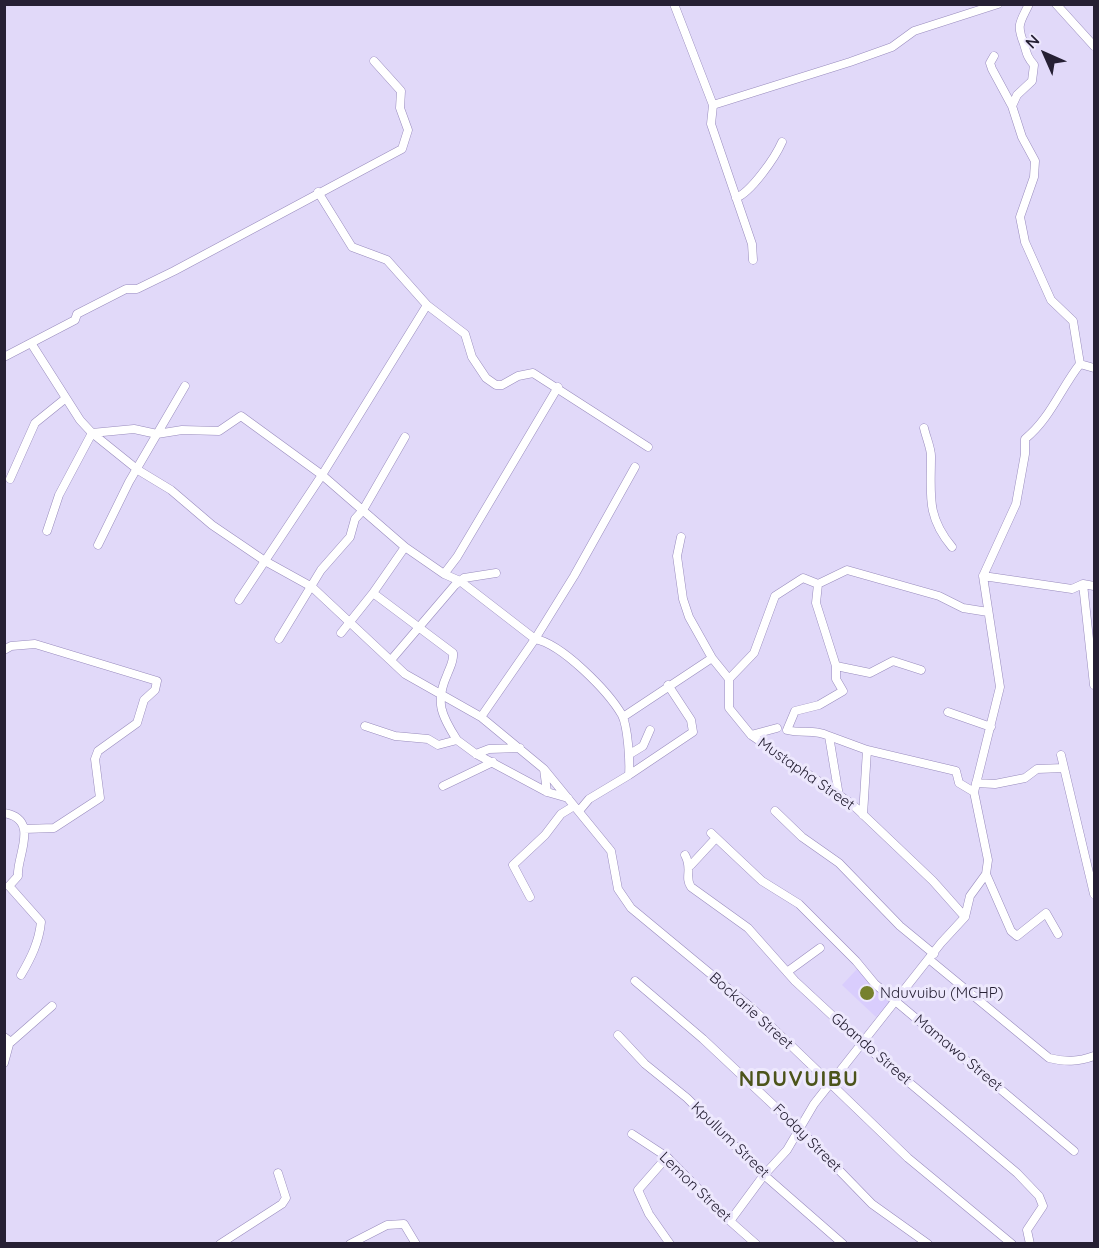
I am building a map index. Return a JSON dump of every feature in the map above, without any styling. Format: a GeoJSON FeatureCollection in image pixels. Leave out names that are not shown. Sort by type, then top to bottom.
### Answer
{"type":"FeatureCollection","features":[{"type":"Feature","properties":{"kind":"street"},"geometry":{"type":"LineString","coordinates":[[674,4],[713,105],[711,124],[752,244],[753,260]]}},
{"type":"Feature","properties":{"kind":"street"},"geometry":{"type":"LineString","coordinates":[[713,105],[850,62],[892,47],[914,32],[998,4]]}},
{"type":"Feature","properties":{"kind":"street"},"geometry":{"type":"LineString","coordinates":[[1012,106],[1017,95],[1032,81],[1034,65],[1025,55],[1023,43],[1018,35],[1020,21],[1029,4]]}},
{"type":"Feature","properties":{"kind":"street"},"geometry":{"type":"LineString","coordinates":[[1056,4],[1095,46]]}},
{"type":"Feature","properties":{"kind":"street"},"geometry":{"type":"LineString","coordinates":[[730,1221],[764,1174],[787,1150],[814,1104],[965,917],[970,896],[986,874],[988,860],[974,792],[1000,687],[983,576],[1016,504],[1025,454],[1025,439],[1036,430],[1065,383],[1080,364],[1073,321],[1052,300],[1026,242],[1020,217],[1034,177],[1035,161],[1022,137],[1012,106],[992,69],[990,63],[994,56]]}},
{"type":"Feature","properties":{"kind":"street"},"geometry":{"type":"LineString","coordinates":[[4,357],[75,320],[77,314],[95,304],[126,289],[137,289],[174,271],[318,192],[396,153],[406,143],[408,130],[400,108],[401,91],[374,61]]}},
{"type":"Feature","properties":{"kind":"street"},"geometry":{"type":"LineString","coordinates":[[736,198],[742,196],[746,188],[773,162],[782,142]]}},
{"type":"Feature","properties":{"kind":"street"},"geometry":{"type":"LineString","coordinates":[[318,192],[352,247],[387,260],[427,304],[465,334],[472,357],[486,378],[496,385],[533,373],[648,447]]}},
{"type":"Feature","properties":{"kind":"street"},"geometry":{"type":"LineString","coordinates":[[239,600],[322,474],[427,304]]}},
{"type":"Feature","properties":{"kind":"street","name":"Bockarie Street"},"geometry":{"type":"LineString","coordinates":[[31,343],[66,398],[92,433],[138,470],[171,490],[213,525],[266,561],[312,587],[405,674],[481,717],[544,769],[611,851],[618,889],[631,908],[753,1009],[830,1085],[950,1194],[1012,1244]]}},
{"type":"Feature","properties":{"kind":"street"},"geometry":{"type":"LineString","coordinates":[[1080,364],[1095,368]]}},
{"type":"Feature","properties":{"kind":"street"},"geometry":{"type":"LineString","coordinates":[[98,545],[106,524],[185,386]]}},
{"type":"Feature","properties":{"kind":"street"},"geometry":{"type":"LineString","coordinates":[[444,574],[457,557],[558,387]]}},
{"type":"Feature","properties":{"kind":"street"},"geometry":{"type":"LineString","coordinates":[[10,479],[35,423],[66,398]]}},
{"type":"Feature","properties":{"kind":"street"},"geometry":{"type":"LineString","coordinates":[[47,531],[58,495],[92,433],[134,429],[157,434],[182,430],[219,431],[241,416],[322,474],[405,547],[444,574],[460,581],[535,639],[556,646],[603,690],[623,717],[630,753],[629,775]]}},
{"type":"Feature","properties":{"kind":"street"},"geometry":{"type":"LineString","coordinates":[[924,428],[931,455],[932,514],[940,534],[952,547]]}},
{"type":"Feature","properties":{"kind":"street"},"geometry":{"type":"LineString","coordinates":[[279,639],[321,570],[350,537],[355,519],[363,510],[405,437]]}},
{"type":"Feature","properties":{"kind":"street"},"geometry":{"type":"LineString","coordinates":[[481,717],[535,639],[574,576],[635,467]]}},
{"type":"Feature","properties":{"kind":"street"},"geometry":{"type":"LineString","coordinates":[[681,537],[677,556],[683,599],[689,617],[712,658],[729,679],[754,653],[775,596],[803,578],[818,584],[847,570],[939,596],[963,608],[988,612]]}},
{"type":"Feature","properties":{"kind":"street"},"geometry":{"type":"LineString","coordinates":[[341,633],[374,592],[405,547]]}},
{"type":"Feature","properties":{"kind":"street"},"geometry":{"type":"LineString","coordinates":[[391,660],[460,581],[496,573]]}},
{"type":"Feature","properties":{"kind":"street"},"geometry":{"type":"LineString","coordinates":[[983,576],[1072,589],[1083,584],[1095,586]]}},
{"type":"Feature","properties":{"kind":"street"},"geometry":{"type":"LineString","coordinates":[[818,584],[816,603],[836,666],[836,679],[843,691],[819,705],[795,711],[787,730],[802,734],[818,730],[867,750],[956,771],[959,783],[974,792]]}},
{"type":"Feature","properties":{"kind":"street"},"geometry":{"type":"LineString","coordinates":[[1083,584],[1095,685]]}},
{"type":"Feature","properties":{"kind":"street"},"geometry":{"type":"LineString","coordinates":[[374,592],[453,652],[454,659],[439,694],[444,721],[457,740],[476,754],[493,761],[547,792],[568,798]]}},
{"type":"Feature","properties":{"kind":"street"},"geometry":{"type":"LineString","coordinates":[[4,650],[11,646],[35,644],[157,681],[154,690],[144,700],[137,723],[98,751],[95,759],[100,798],[54,828],[24,829]]}},
{"type":"Feature","properties":{"kind":"street"},"geometry":{"type":"LineString","coordinates":[[623,717],[668,685],[712,658]]}},
{"type":"Feature","properties":{"kind":"street"},"geometry":{"type":"LineString","coordinates":[[836,666],[870,673],[893,662],[921,670]]}},
{"type":"Feature","properties":{"kind":"street","name":"Mustapha Street"},"geometry":{"type":"LineString","coordinates":[[729,679],[729,708],[751,735],[863,815],[933,881],[965,917]]}},
{"type":"Feature","properties":{"kind":"street"},"geometry":{"type":"LineString","coordinates":[[530,897],[513,865],[545,835],[561,814],[577,808],[693,732],[691,720],[668,685]]}},
{"type":"Feature","properties":{"kind":"street"},"geometry":{"type":"LineString","coordinates":[[948,712],[991,727]]}},
{"type":"Feature","properties":{"kind":"street"},"geometry":{"type":"LineString","coordinates":[[365,726],[395,736],[428,738],[438,745],[457,740]]}},
{"type":"Feature","properties":{"kind":"street"},"geometry":{"type":"LineString","coordinates":[[751,735],[777,728]]}},
{"type":"Feature","properties":{"kind":"street"},"geometry":{"type":"LineString","coordinates":[[630,753],[642,746],[650,730]]}},
{"type":"Feature","properties":{"kind":"street"},"geometry":{"type":"LineString","coordinates":[[829,736],[839,796]]}},
{"type":"Feature","properties":{"kind":"street"},"geometry":{"type":"LineString","coordinates":[[476,754],[489,749],[520,748]]}},
{"type":"Feature","properties":{"kind":"street"},"geometry":{"type":"LineString","coordinates":[[863,815],[867,750]]}},
{"type":"Feature","properties":{"kind":"street"},"geometry":{"type":"LineString","coordinates":[[1060,755],[1095,894]]}},
{"type":"Feature","properties":{"kind":"street"},"geometry":{"type":"LineString","coordinates":[[443,786],[493,761]]}},
{"type":"Feature","properties":{"kind":"street"},"geometry":{"type":"LineString","coordinates":[[976,783],[995,784],[1025,778],[1037,769],[1064,768]]}},
{"type":"Feature","properties":{"kind":"street"},"geometry":{"type":"LineString","coordinates":[[544,769],[547,792]]}},
{"type":"Feature","properties":{"kind":"street"},"geometry":{"type":"LineString","coordinates":[[775,811],[802,837],[839,863],[932,957],[1049,1058],[1064,1062],[1082,1061],[1095,1056]]}},
{"type":"Feature","properties":{"kind":"street"},"geometry":{"type":"LineString","coordinates":[[4,813],[12,814],[24,829],[26,845],[18,876],[9,886],[41,922],[36,948],[31,952],[21,975]]}},
{"type":"Feature","properties":{"kind":"street","name":"Mamawo Street"},"geometry":{"type":"LineString","coordinates":[[690,865],[713,835],[762,881],[798,904],[856,961],[875,984],[1074,1151]]}},
{"type":"Feature","properties":{"kind":"street","name":"Gbando Street"},"geometry":{"type":"LineString","coordinates":[[685,855],[690,865],[688,882],[691,887],[748,928],[787,972],[862,1043],[1017,1173],[1039,1196],[1043,1206],[1027,1230],[1030,1244]]}},
{"type":"Feature","properties":{"kind":"street"},"geometry":{"type":"LineString","coordinates":[[986,874],[1011,931],[1017,936],[1046,913],[1058,934]]}},
{"type":"Feature","properties":{"kind":"street"},"geometry":{"type":"LineString","coordinates":[[787,972],[820,948]]}},
{"type":"Feature","properties":{"kind":"street","name":"Foday Street"},"geometry":{"type":"LineString","coordinates":[[635,981],[703,1039],[800,1130],[872,1204],[928,1244]]}},
{"type":"Feature","properties":{"kind":"street"},"geometry":{"type":"LineString","coordinates":[[4,1063],[7,1039],[52,1006]]}},
{"type":"Feature","properties":{"kind":"street","name":"Kpullum Street"},"geometry":{"type":"LineString","coordinates":[[618,1035],[645,1064],[687,1098],[764,1174],[843,1244]]}},
{"type":"Feature","properties":{"kind":"street","name":"Lemon Street"},"geometry":{"type":"LineString","coordinates":[[632,1134],[667,1157],[756,1244]]}},
{"type":"Feature","properties":{"kind":"street"},"geometry":{"type":"LineString","coordinates":[[667,1157],[638,1190],[649,1214],[670,1244]]}},
{"type":"Feature","properties":{"kind":"street"},"geometry":{"type":"LineString","coordinates":[[220,1244],[282,1204],[286,1198],[278,1173]]}},
{"type":"Feature","properties":{"kind":"street"},"geometry":{"type":"LineString","coordinates":[[350,1244],[395,1223],[404,1224],[416,1244]]}},
{"type":"Feature","properties":{"kind":"shaded area","name":"Nduvuibu (MCHP)"},"geometry":{"type":"Polygon","coordinates":[[[857,969],[891,1001],[876,1017],[842,985],[857,969]]]}},
{"type":"Feature","properties":{"kind":"place","name":"Nduvuibu (MCHP)"},"geometry":{"type":"Point","coordinates":[867,993]}},
{"type":"Feature","properties":{"kind":"district","name":"NDUVUIBU"},"geometry":{"type":"Point","coordinates":[799,1080]}}]}
